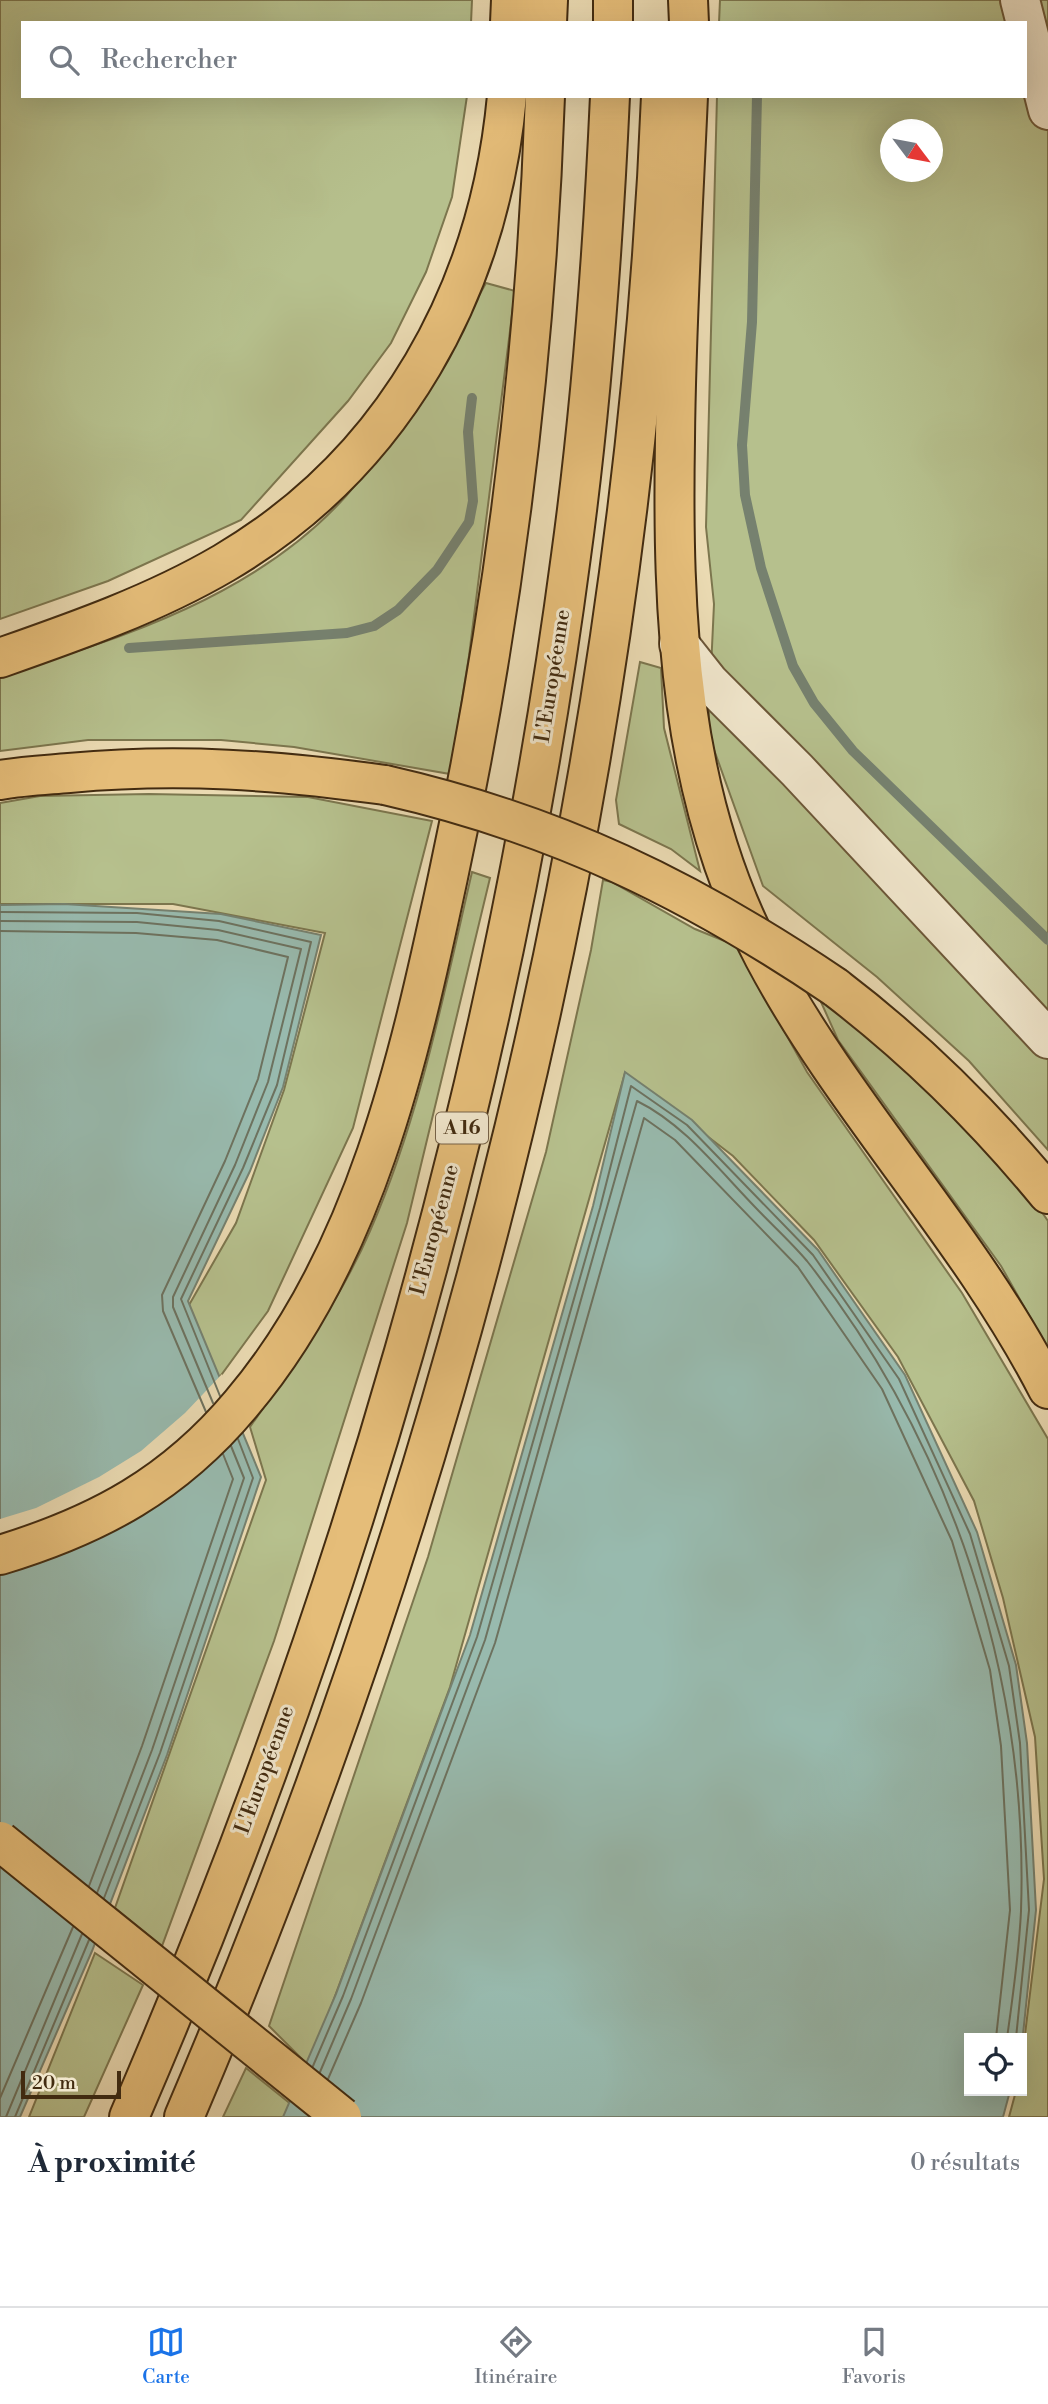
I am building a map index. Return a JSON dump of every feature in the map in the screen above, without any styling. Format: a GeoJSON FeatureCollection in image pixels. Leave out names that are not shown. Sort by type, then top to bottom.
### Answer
{"type":"FeatureCollection","features":[{"type":"Feature","properties":{"kind":"highway"},"geometry":{"type":"LineString","coordinates":[[510,21],[511,0]]}},
{"type":"Feature","properties":{"kind":"highway"},"geometry":{"type":"LineString","coordinates":[[547,21],[548,0]]}},
{"type":"Feature","properties":{"kind":"highway"},"geometry":{"type":"LineString","coordinates":[[613,0],[613,21]]}},
{"type":"Feature","properties":{"kind":"highway"},"geometry":{"type":"LineString","coordinates":[[663,21],[664,0]]}},
{"type":"Feature","properties":{"kind":"highway"},"geometry":{"type":"LineString","coordinates":[[688,0],[689,21]]}},
{"type":"Feature","properties":{"kind":"highway"},"geometry":{"type":"LineString","coordinates":[[0,658],[132,609],[223,563],[298,510],[359,451],[412,382],[457,301],[489,213],[507,98]]}},
{"type":"Feature","properties":{"kind":"highway"},"geometry":{"type":"LineString","coordinates":[[0,1555],[62,1535],[105,1516],[176,1469],[209,1439],[249,1394],[294,1331],[348,1225],[380,1139],[422,990],[466,791],[497,615],[522,428],[533,314],[545,98]]}},
{"type":"Feature","properties":{"kind":"highway","name":"L'Européenne"},"geometry":{"type":"LineString","coordinates":[[128,2117],[249,1815],[343,1546],[397,1375],[493,1000],[531,808],[571,556],[599,300],[610,98]]}},
{"type":"Feature","properties":{"kind":"highway","name":"A 16"},"geometry":{"type":"LineString","coordinates":[[184,2117],[258,1937],[379,1597],[431,1434],[513,1130],[569,877],[613,621],[643,367],[661,98]]}},
{"type":"Feature","properties":{"kind":"highway"},"geometry":{"type":"LineString","coordinates":[[688,98],[674,466],[679,644],[692,744],[706,810],[727,874],[750,929],[817,1046],[994,1293],[1048,1389]]}},
{"type":"Feature","properties":{"kind":"highway"},"geometry":{"type":"LineString","coordinates":[[0,780],[143,768],[263,769],[385,785],[502,816],[589,848],[689,895],[835,986],[930,1065],[974,1108],[1048,1194]]}},
{"type":"Feature","properties":{"kind":"highway"},"geometry":{"type":"LineString","coordinates":[[0,1841],[342,2117]]}},
{"type":"Feature","properties":{"kind":"lane"},"geometry":{"type":"LineString","coordinates":[[1020,0],[1025,21]]}},
{"type":"Feature","properties":{"kind":"lane"},"geometry":{"type":"LineString","coordinates":[[1027,28],[1048,110]]}},
{"type":"Feature","properties":{"kind":"lane"},"geometry":{"type":"LineString","coordinates":[[679,644],[709,682],[797,770],[1048,1039]]}},
{"type":"Feature","properties":{"kind":"green space"},"geometry":{"type":"Polygon","coordinates":[[[0,0],[472,0],[471,21],[21,21],[21,98],[467,98],[452,197],[426,272],[391,343],[348,401],[241,520],[108,581],[0,619],[0,0]]]}},
{"type":"Feature","properties":{"kind":"green space"},"geometry":{"type":"Polygon","coordinates":[[[720,0],[1048,0],[1048,1150],[969,1061],[877,977],[763,886],[708,733],[714,604],[706,527],[717,98],[1027,98],[1027,21],[719,21],[720,0]]]}},
{"type":"Feature","properties":{"kind":"green space"},"geometry":{"type":"Polygon","coordinates":[[[486,283],[515,291],[469,656],[450,774],[294,747],[221,740],[88,740],[0,751],[0,675],[93,646],[186,609],[272,560],[311,530],[346,496],[386,446],[438,366],[486,283]]]}},
{"type":"Feature","properties":{"kind":"green space"},"geometry":{"type":"Polygon","coordinates":[[[640,662],[661,668],[664,728],[700,871],[671,849],[619,824],[616,800],[640,662]]]}},
{"type":"Feature","properties":{"kind":"green space"},"geometry":{"type":"Polygon","coordinates":[[[149,794],[308,797],[432,821],[353,1128],[268,1311],[219,1378],[185,1312],[236,1223],[284,1090],[325,933],[173,904],[0,904],[0,803],[40,796],[149,794]]]}},
{"type":"Feature","properties":{"kind":"green space"},"geometry":{"type":"Polygon","coordinates":[[[472,872],[490,878],[407,1223],[274,1641],[162,1946],[115,1908],[266,1480],[250,1427],[315,1332],[345,1282],[388,1188],[417,1099],[441,1009],[472,872]]]}},
{"type":"Feature","properties":{"kind":"green space"},"geometry":{"type":"Polygon","coordinates":[[[603,880],[612,882],[695,929],[737,946],[807,1072],[962,1293],[1048,1439],[1048,2117],[1009,2117],[1015,2096],[1027,2096],[1025,2033],[1044,1879],[1035,1737],[1003,1598],[974,1501],[898,1357],[814,1240],[733,1156],[625,1073],[450,1687],[309,2066],[269,2026],[428,1557],[546,1152],[591,950],[603,880]]]}},
{"type":"Feature","properties":{"kind":"green space"},"geometry":{"type":"Polygon","coordinates":[[[817,993],[898,1056],[1034,1201],[1048,1221],[1048,1349],[1001,1266],[838,1040],[817,993]]]}},
{"type":"Feature","properties":{"kind":"green space"},"geometry":{"type":"Polygon","coordinates":[[[95,1953],[143,1985],[84,2117],[29,2117],[95,1953]]]}},
{"type":"Feature","properties":{"kind":"green space"},"geometry":{"type":"Polygon","coordinates":[[[246,2068],[292,2105],[287,2117],[223,2117],[246,2068]]]}},
{"type":"Feature","properties":{"kind":"water"},"geometry":{"type":"Polygon","coordinates":[[[64,904],[221,914],[321,935],[283,1087],[250,1171],[188,1301],[261,1477],[167,1755],[92,1951],[20,2117],[0,2117],[0,905],[64,904]]]}},
{"type":"Feature","properties":{"kind":"water"},"geometry":{"type":"Polygon","coordinates":[[[625,1072],[692,1120],[818,1250],[905,1375],[977,1532],[1016,1665],[1027,1743],[1036,1910],[1023,2033],[964,2033],[964,2096],[1009,2096],[1003,2117],[283,2117],[336,1994],[470,1635],[593,1206],[625,1072]]]}},
{"type":"Feature","properties":{"kind":"pier"},"geometry":{"type":"Polygon","coordinates":[[[222,1374],[243,1424],[0,1571],[0,1519],[36,1508],[99,1477],[141,1451],[185,1413],[222,1374]]]}},
{"type":"Feature","properties":{"kind":"waterway"},"geometry":{"type":"LineString","coordinates":[[757,98],[752,322],[742,445],[745,495],[761,568],[793,666],[814,703],[853,751],[1048,940]]}},
{"type":"Feature","properties":{"kind":"waterway"},"geometry":{"type":"LineString","coordinates":[[129,648],[347,633],[374,626],[398,610],[437,570],[469,522],[473,501],[468,432],[472,398]]}}]}
